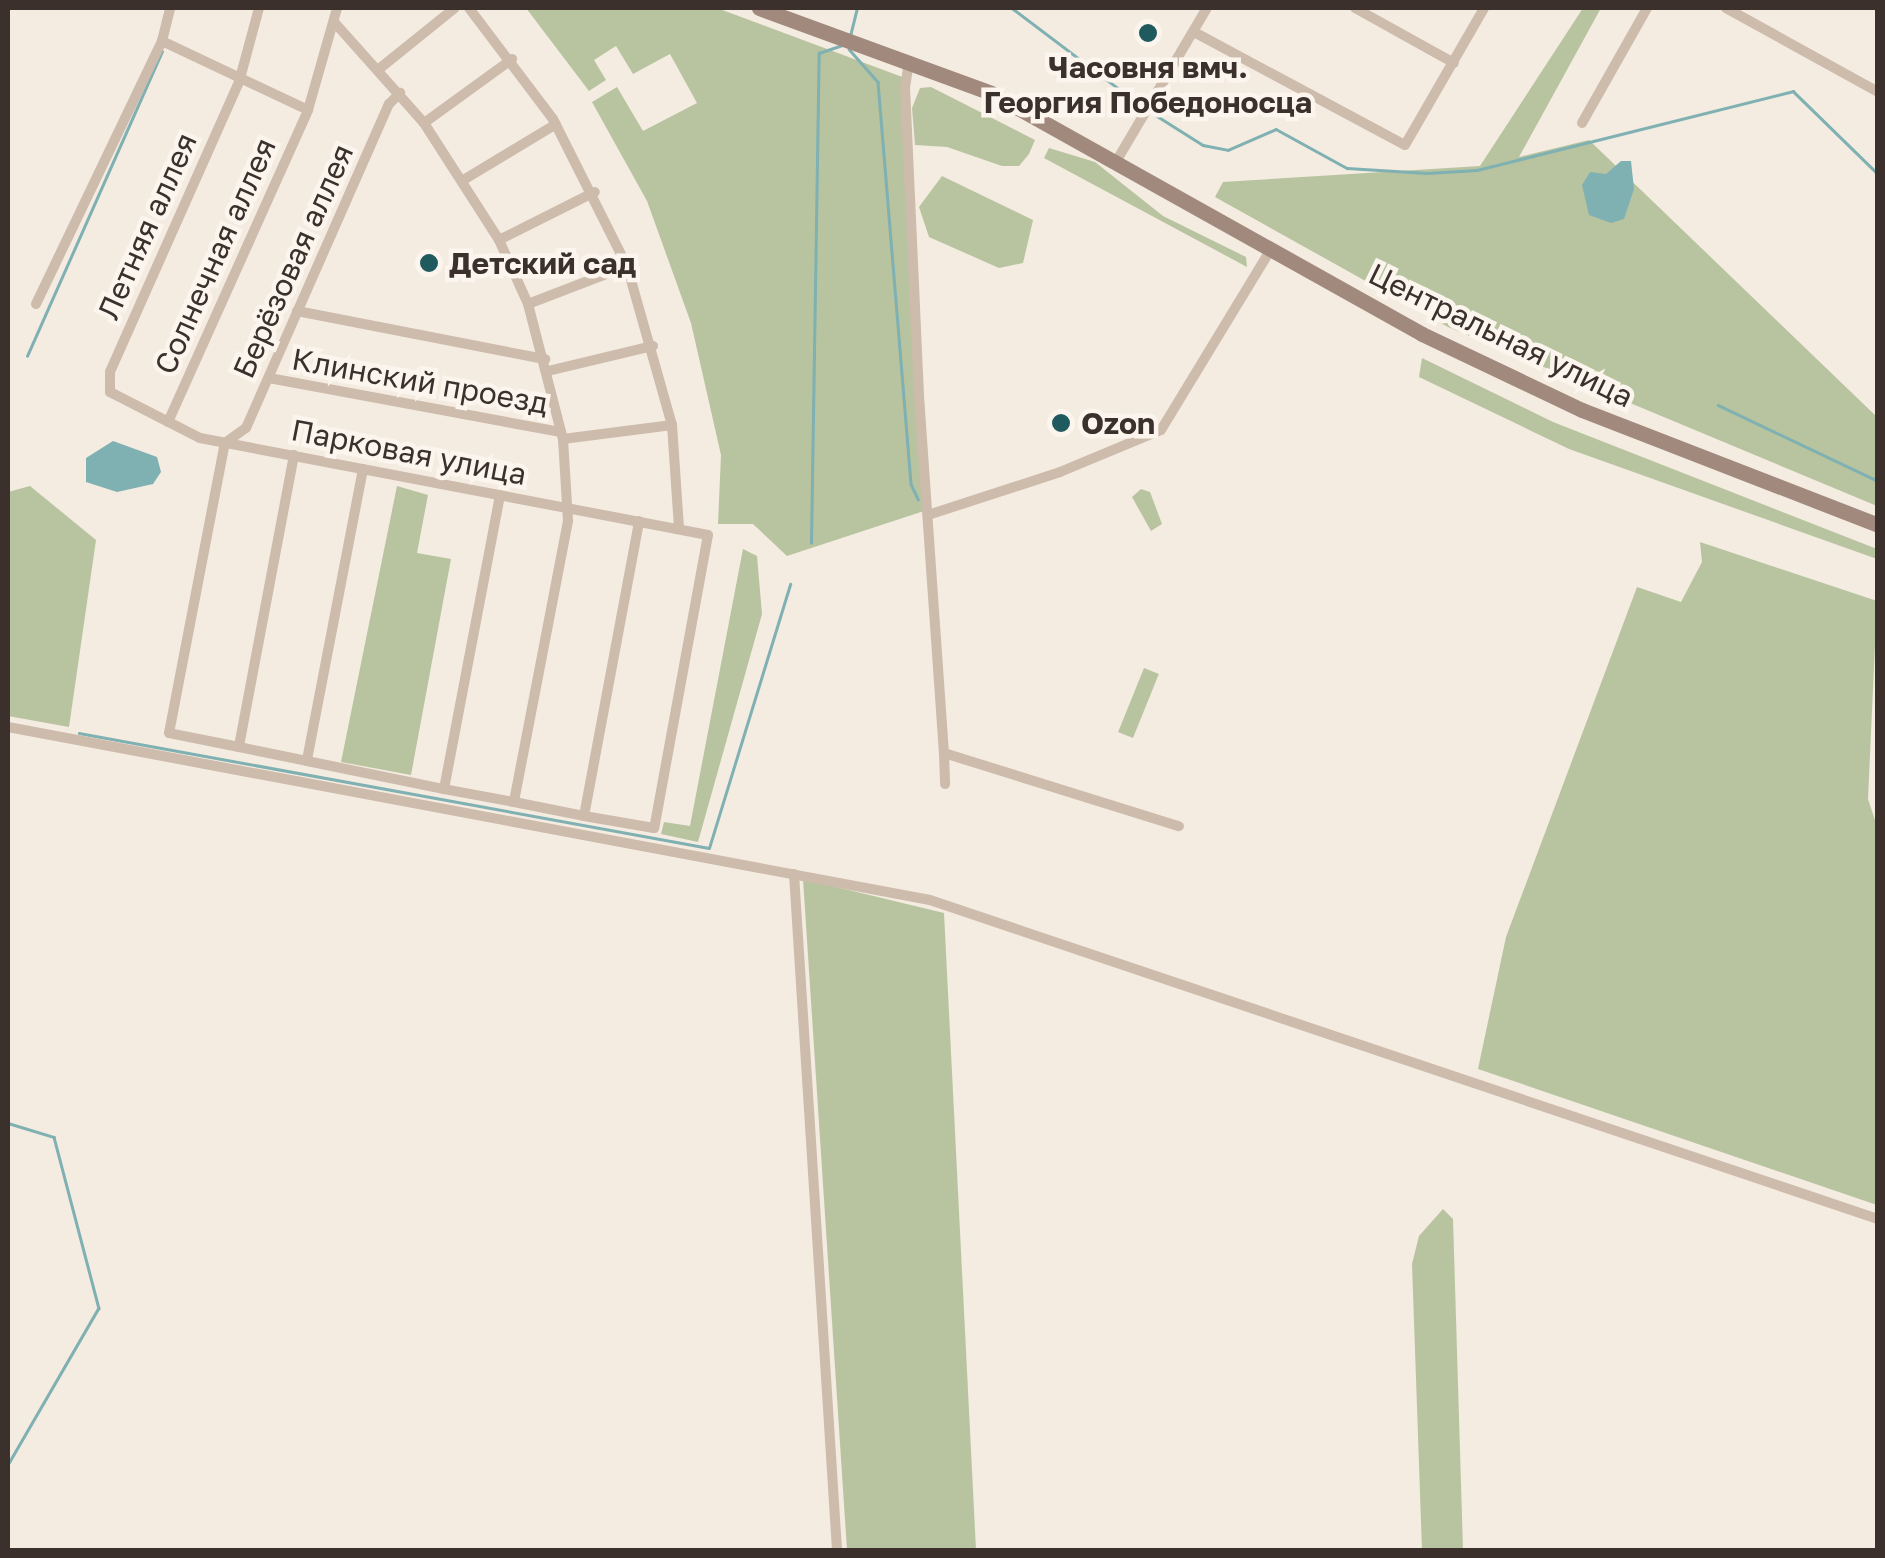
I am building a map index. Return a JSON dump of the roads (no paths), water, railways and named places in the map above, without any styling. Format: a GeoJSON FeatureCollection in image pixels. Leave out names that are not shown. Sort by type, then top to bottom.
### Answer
{"type":"FeatureCollection","features":[{"type":"Feature","properties":{"kind":"main road","name":"Центральная улица"},"geometry":{"type":"LineString","coordinates":[[759,8],[990,92],[1422,334],[1582,410],[1878,525]]}},
{"type":"Feature","properties":{"kind":"street"},"geometry":{"type":"LineString","coordinates":[[36,304],[162,41],[170,8]]}},
{"type":"Feature","properties":{"kind":"street","name":"Летняя аллея"},"geometry":{"type":"LineString","coordinates":[[110,392],[110,372],[239,82],[259,8]]}},
{"type":"Feature","properties":{"kind":"street","name":"Солнечная аллея"},"geometry":{"type":"LineString","coordinates":[[168,422],[308,110],[338,8]]}},
{"type":"Feature","properties":{"kind":"street"},"geometry":{"type":"LineString","coordinates":[[379,69],[455,8]]}},
{"type":"Feature","properties":{"kind":"street"},"geometry":{"type":"LineString","coordinates":[[469,8],[512,60],[556,124],[594,192],[627,266],[653,346],[672,424],[680,529]]}},
{"type":"Feature","properties":{"kind":"street"},"geometry":{"type":"LineString","coordinates":[[1117,160],[1208,8]]}},
{"type":"Feature","properties":{"kind":"street"},"geometry":{"type":"LineString","coordinates":[[1355,8],[1454,62]]}},
{"type":"Feature","properties":{"kind":"street"},"geometry":{"type":"LineString","coordinates":[[1194,32],[1402,145],[1411,141],[1484,8]]}},
{"type":"Feature","properties":{"kind":"street"},"geometry":{"type":"LineString","coordinates":[[1582,123],[1647,8]]}},
{"type":"Feature","properties":{"kind":"street"},"geometry":{"type":"LineString","coordinates":[[1726,8],[1878,92]]}},
{"type":"Feature","properties":{"kind":"street"},"geometry":{"type":"LineString","coordinates":[[335,23],[400,93],[465,179],[528,304],[546,365],[562,436],[568,507],[514,802]]}},
{"type":"Feature","properties":{"kind":"street"},"geometry":{"type":"LineString","coordinates":[[162,41],[239,82]]}},
{"type":"Feature","properties":{"kind":"street"},"geometry":{"type":"LineString","coordinates":[[424,122],[512,60]]}},
{"type":"Feature","properties":{"kind":"street"},"geometry":{"type":"LineString","coordinates":[[909,62],[904,87],[946,784]]}},
{"type":"Feature","properties":{"kind":"street","name":"Солнечная аллея"},"geometry":{"type":"LineString","coordinates":[[239,82],[308,110]]}},
{"type":"Feature","properties":{"kind":"street","name":"Берёзовая аллея"},"geometry":{"type":"LineString","coordinates":[[225,442],[246,428],[389,104],[400,93]]}},
{"type":"Feature","properties":{"kind":"street"},"geometry":{"type":"LineString","coordinates":[[465,179],[556,124]]}},
{"type":"Feature","properties":{"kind":"street"},"geometry":{"type":"LineString","coordinates":[[499,240],[594,192]]}},
{"type":"Feature","properties":{"kind":"street"},"geometry":{"type":"LineString","coordinates":[[928,515],[1034,482],[1161,430],[1271,249]]}},
{"type":"Feature","properties":{"kind":"street"},"geometry":{"type":"LineString","coordinates":[[528,304],[627,266]]}},
{"type":"Feature","properties":{"kind":"street"},"geometry":{"type":"LineString","coordinates":[[296,311],[546,365],[653,346]]}},
{"type":"Feature","properties":{"kind":"street","name":"Клинский проезд"},"geometry":{"type":"LineString","coordinates":[[269,378],[562,436],[672,424]]}},
{"type":"Feature","properties":{"kind":"street","name":"Парковая улица"},"geometry":{"type":"LineString","coordinates":[[110,392],[168,422],[225,442],[708,535],[654,828],[584,816]]}},
{"type":"Feature","properties":{"kind":"street"},"geometry":{"type":"LineString","coordinates":[[225,442],[169,734],[444,789],[584,816],[639,522]]}},
{"type":"Feature","properties":{"kind":"street"},"geometry":{"type":"LineString","coordinates":[[240,747],[294,455]]}},
{"type":"Feature","properties":{"kind":"street"},"geometry":{"type":"LineString","coordinates":[[307,761],[364,469]]}},
{"type":"Feature","properties":{"kind":"street"},"geometry":{"type":"LineString","coordinates":[[444,789],[500,495]]}},
{"type":"Feature","properties":{"kind":"street"},"geometry":{"type":"LineString","coordinates":[[8,727],[794,874],[976,914],[1878,1218]]}},
{"type":"Feature","properties":{"kind":"street"},"geometry":{"type":"LineString","coordinates":[[944,753],[1179,826]]}},
{"type":"Feature","properties":{"kind":"street"},"geometry":{"type":"LineString","coordinates":[[794,874],[837,1550]]}},
{"type":"Feature","properties":{"kind":"water"},"geometry":{"type":"Polygon","coordinates":[[[1621,161],[1631,161],[1634,189],[1624,219],[1611,223],[1589,215],[1582,185],[1590,172],[1606,174],[1621,161]]]}},
{"type":"Feature","properties":{"kind":"water"},"geometry":{"type":"Polygon","coordinates":[[[113,441],[157,457],[161,472],[153,484],[117,492],[86,482],[86,458],[113,441]]]}},
{"type":"Feature","properties":{"kind":"waterway"},"geometry":{"type":"LineString","coordinates":[[850,36],[857,8]]}},
{"type":"Feature","properties":{"kind":"waterway"},"geometry":{"type":"LineString","coordinates":[[904,8],[923,8]]}},
{"type":"Feature","properties":{"kind":"waterway"},"geometry":{"type":"LineString","coordinates":[[1012,8],[1135,101]]}},
{"type":"Feature","properties":{"kind":"waterway"},"geometry":{"type":"LineString","coordinates":[[811,543],[819,53],[845,44]]}},
{"type":"Feature","properties":{"kind":"waterway"},"geometry":{"type":"LineString","coordinates":[[849,49],[878,82],[911,484],[918,499]]}},
{"type":"Feature","properties":{"kind":"waterway"},"geometry":{"type":"LineString","coordinates":[[27,356],[162,52]]}},
{"type":"Feature","properties":{"kind":"waterway"},"geometry":{"type":"LineString","coordinates":[[1154,114],[1203,145],[1228,150],[1276,129],[1347,168],[1427,173],[1477,170],[1793,91],[1878,174]]}},
{"type":"Feature","properties":{"kind":"waterway"},"geometry":{"type":"LineString","coordinates":[[1718,405],[1878,481]]}},
{"type":"Feature","properties":{"kind":"waterway"},"geometry":{"type":"LineString","coordinates":[[79,733],[709,848],[790,584]]}},
{"type":"Feature","properties":{"kind":"waterway"},"geometry":{"type":"LineString","coordinates":[[8,1123],[54,1137],[99,1308],[8,1465]]}},
{"type":"Feature","properties":{"kind":"place","name":"Часовня вмч. Георгия Победоносца"},"geometry":{"type":"Point","coordinates":[1148,33]}},
{"type":"Feature","properties":{"kind":"place","name":"Детский сад"},"geometry":{"type":"Point","coordinates":[429,263]}},
{"type":"Feature","properties":{"kind":"place","name":"Ozon"},"geometry":{"type":"Point","coordinates":[1061,423]}}]}
